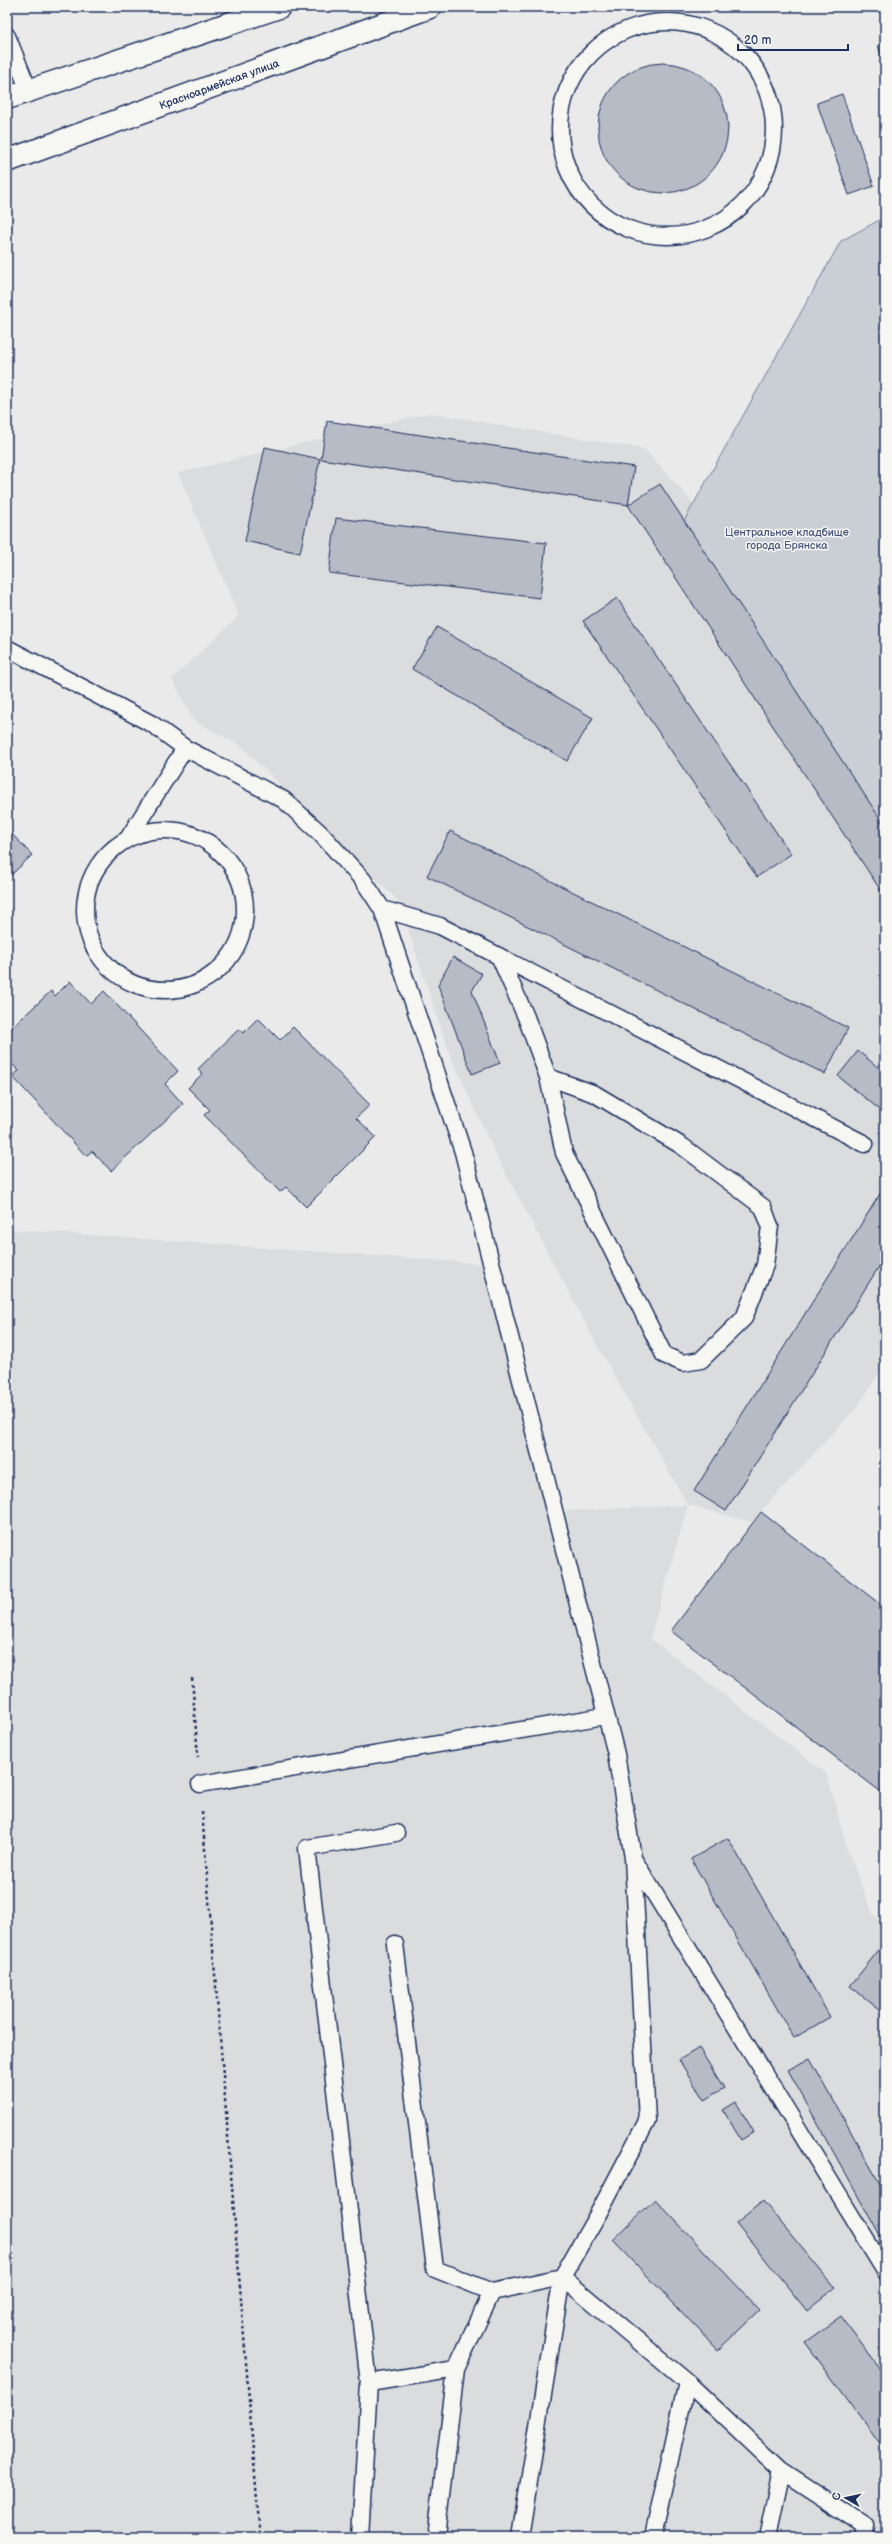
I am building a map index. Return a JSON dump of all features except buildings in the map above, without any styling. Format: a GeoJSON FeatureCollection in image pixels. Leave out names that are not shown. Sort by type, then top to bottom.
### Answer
{"type":"FeatureCollection","features":[{"type":"Feature","properties":{"kind":"main road"},"geometry":{"type":"LineString","coordinates":[[7,98],[279,7]]}},
{"type":"Feature","properties":{"kind":"main road","name":"Красноармейская улица"},"geometry":{"type":"LineString","coordinates":[[7,161],[430,7]]}},
{"type":"Feature","properties":{"kind":"lane"},"geometry":{"type":"LineString","coordinates":[[649,22],[684,22],[717,33],[745,53],[765,82],[767,88],[774,115],[773,150],[761,183],[738,211],[707,230],[670,237],[634,232],[602,215],[577,188],[562,154],[560,117],[569,84],[589,55],[616,34],[649,22]]}},
{"type":"Feature","properties":{"kind":"lane"},"geometry":{"type":"LineString","coordinates":[[7,36],[29,91]]}},
{"type":"Feature","properties":{"kind":"lane"},"geometry":{"type":"LineString","coordinates":[[7,648],[152,724],[185,748],[284,800],[320,833],[363,880],[382,909],[463,1152],[605,1716],[616,1754],[634,1858],[647,2120],[598,2214],[562,2276],[520,2537]]}},
{"type":"Feature","properties":{"kind":"lane"},"geometry":{"type":"LineString","coordinates":[[129,837],[155,830],[183,831],[209,842],[229,860],[242,885],[246,912],[241,938],[229,960],[210,978],[187,989],[161,991],[142,987],[113,973],[96,953],[86,929],[84,903],[91,877],[107,854],[129,837],[185,748]]}},
{"type":"Feature","properties":{"kind":"lane"},"geometry":{"type":"LineString","coordinates":[[382,909],[440,926],[865,1144]]}},
{"type":"Feature","properties":{"kind":"lane"},"geometry":{"type":"LineString","coordinates":[[500,958],[526,1016],[548,1077],[564,1153],[664,1355],[684,1363],[701,1360],[744,1318],[765,1265],[770,1226],[763,1207],[675,1142],[595,1094],[548,1077]]}},
{"type":"Feature","properties":{"kind":"lane"},"geometry":{"type":"LineString","coordinates":[[200,1784],[605,1716]]}},
{"type":"Feature","properties":{"kind":"lane"},"geometry":{"type":"LineString","coordinates":[[360,2537],[369,2383],[307,1848],[396,1834]]}},
{"type":"Feature","properties":{"kind":"lane"},"geometry":{"type":"LineString","coordinates":[[634,1858],[885,2271]]}},
{"type":"Feature","properties":{"kind":"lane"},"geometry":{"type":"LineString","coordinates":[[396,1944],[435,2269],[492,2292],[562,2276]]}},
{"type":"Feature","properties":{"kind":"lane"},"geometry":{"type":"LineString","coordinates":[[562,2276],[688,2382],[781,2471],[867,2533]]}},
{"type":"Feature","properties":{"kind":"lane"},"geometry":{"type":"LineString","coordinates":[[436,2537],[456,2369],[492,2292]]}},
{"type":"Feature","properties":{"kind":"lane"},"geometry":{"type":"LineString","coordinates":[[369,2383],[456,2369]]}},
{"type":"Feature","properties":{"kind":"lane"},"geometry":{"type":"LineString","coordinates":[[653,2537],[688,2382]]}},
{"type":"Feature","properties":{"kind":"lane"},"geometry":{"type":"LineString","coordinates":[[767,2537],[781,2471]]}},
{"type":"Feature","properties":{"kind":"path"},"geometry":{"type":"LineString","coordinates":[[192,1678],[260,2537]]}},
{"type":"Feature","properties":{"kind":"shaded area"},"geometry":{"type":"Polygon","coordinates":[[[429,413],[644,449],[694,504],[670,546],[885,827],[885,1364],[858,1406],[751,1522],[688,1505],[593,1338],[495,1153],[449,1052],[399,902],[241,746],[193,720],[172,679],[239,616],[178,473],[429,413]]]}},
{"type":"Feature","properties":{"kind":"shaded area"},"geometry":{"type":"Polygon","coordinates":[[[7,1229],[485,1264],[553,1512],[688,1505],[650,1638],[827,1774],[848,1852],[873,1914],[885,1926],[885,2537],[7,2537],[7,1229]]]}},
{"type":"Feature","properties":{"kind":"green space","name":"Центральное кладбище города Брянска"},"geometry":{"type":"Polygon","coordinates":[[[885,217],[885,827],[670,546],[841,241],[885,217]]]}}]}
